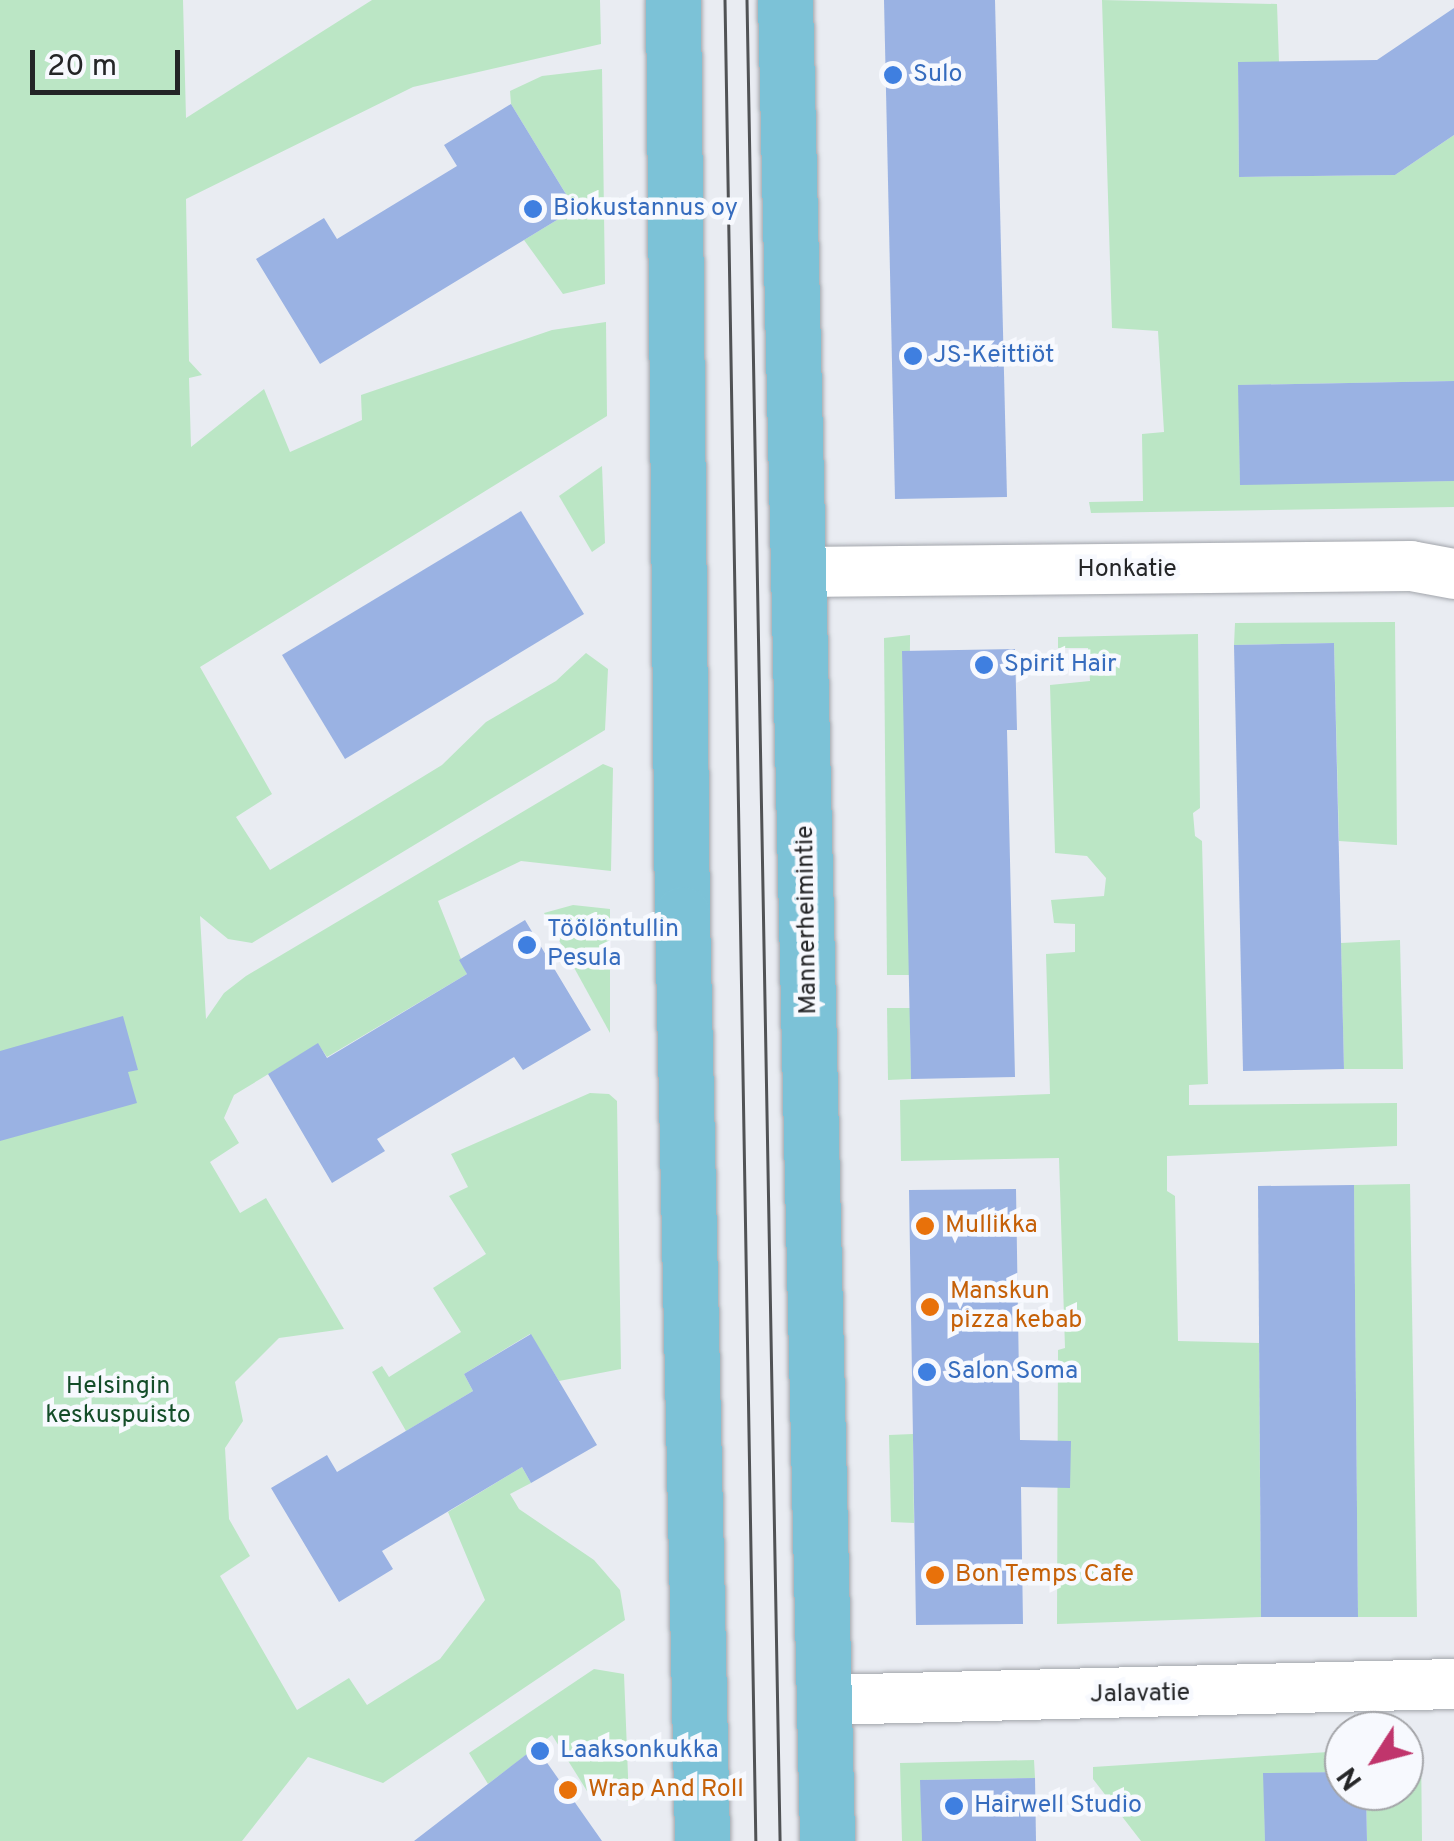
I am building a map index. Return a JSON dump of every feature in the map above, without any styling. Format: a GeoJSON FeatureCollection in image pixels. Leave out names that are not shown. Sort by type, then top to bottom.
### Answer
{"type":"FeatureCollection","features":[{"type":"Feature","properties":{"kind":"main road"},"geometry":{"type":"LineString","coordinates":[[672,0],[682,914],[702,1841]]}},
{"type":"Feature","properties":{"kind":"main road","name":"Mannerheimintie"},"geometry":{"type":"LineString","coordinates":[[785,0],[827,1841]]}},
{"type":"Feature","properties":{"kind":"street","name":"Honkatie"},"geometry":{"type":"LineString","coordinates":[[799,572],[1411,566],[1454,574]]}},
{"type":"Feature","properties":{"kind":"street","name":"Jalavatie"},"geometry":{"type":"LineString","coordinates":[[826,1700],[1454,1684]]}},
{"type":"Feature","properties":{"kind":"green space","name":"Helsingin keskuspuisto"},"geometry":{"type":"Polygon","coordinates":[[[0,0],[183,0],[186,118],[372,0],[600,0],[601,44],[413,87],[186,199],[189,361],[202,375],[189,378],[191,447],[264,389],[290,452],[362,420],[361,395],[552,330],[606,322],[607,416],[200,667],[272,794],[236,817],[270,870],[442,765],[486,722],[556,681],[586,653],[608,669],[605,730],[252,943],[228,939],[200,916],[206,1019],[224,993],[246,976],[603,764],[613,768],[611,871],[521,861],[438,901],[467,974],[327,1057],[318,1044],[234,1095],[224,1118],[239,1143],[210,1162],[240,1213],[266,1198],[344,1329],[279,1338],[235,1382],[243,1421],[225,1448],[229,1519],[250,1556],[220,1576],[297,1710],[349,1678],[367,1705],[440,1659],[485,1600],[448,1512],[522,1467],[531,1483],[510,1494],[519,1509],[594,1560],[620,1590],[625,1620],[383,1783],[308,1757],[242,1841],[0,1841],[0,0]]]}},
{"type":"Feature","properties":{"kind":"green space"},"geometry":{"type":"Polygon","coordinates":[[[1102,0],[1277,4],[1279,62],[1238,63],[1239,177],[1395,175],[1454,135],[1454,381],[1239,385],[1240,484],[1454,481],[1454,507],[1091,513],[1089,502],[1143,501],[1142,434],[1164,432],[1158,331],[1112,328],[1102,0]]]}},
{"type":"Feature","properties":{"kind":"green space"},"geometry":{"type":"Polygon","coordinates":[[[602,69],[605,284],[563,294],[524,240],[575,209],[511,104],[510,91],[542,76],[602,69]]]}},
{"type":"Feature","properties":{"kind":"green space"},"geometry":{"type":"Polygon","coordinates":[[[602,466],[605,543],[592,552],[559,496],[602,466]]]}},
{"type":"Feature","properties":{"kind":"green space"},"geometry":{"type":"Polygon","coordinates":[[[1395,622],[1397,845],[1339,841],[1334,643],[1234,645],[1235,623],[1395,622]]]}},
{"type":"Feature","properties":{"kind":"green space"},"geometry":{"type":"Polygon","coordinates":[[[1198,634],[1200,808],[1193,813],[1195,836],[1202,841],[1208,1084],[1189,1085],[1189,1105],[1397,1103],[1397,1146],[1167,1156],[1167,1191],[1175,1196],[1178,1341],[1259,1343],[1261,1617],[1057,1624],[1058,1350],[1065,1348],[1059,1158],[901,1161],[900,1100],[1050,1094],[1046,954],[1075,952],[1075,924],[1054,923],[1051,900],[1104,896],[1106,878],[1087,856],[1055,853],[1050,685],[1090,681],[1088,648],[1058,648],[1058,637],[1198,634]]]}},
{"type":"Feature","properties":{"kind":"green space"},"geometry":{"type":"Polygon","coordinates":[[[910,635],[909,975],[887,975],[884,638],[910,635]]]}},
{"type":"Feature","properties":{"kind":"green space"},"geometry":{"type":"Polygon","coordinates":[[[573,905],[610,909],[610,1033],[544,913],[573,905]]]}},
{"type":"Feature","properties":{"kind":"green space"},"geometry":{"type":"Polygon","coordinates":[[[1400,940],[1403,1069],[1344,1069],[1341,943],[1400,940]]]}},
{"type":"Feature","properties":{"kind":"green space"},"geometry":{"type":"Polygon","coordinates":[[[887,1008],[910,1008],[911,1079],[888,1080],[887,1008]]]}},
{"type":"Feature","properties":{"kind":"green space"},"geometry":{"type":"Polygon","coordinates":[[[590,1093],[609,1094],[617,1101],[621,1369],[559,1381],[530,1334],[464,1374],[473,1391],[406,1431],[372,1372],[382,1366],[389,1377],[461,1332],[433,1288],[486,1254],[449,1196],[468,1187],[451,1154],[590,1093]]]}},
{"type":"Feature","properties":{"kind":"green space"},"geometry":{"type":"Polygon","coordinates":[[[1410,1184],[1417,1617],[1358,1617],[1354,1185],[1410,1184]]]}},
{"type":"Feature","properties":{"kind":"green space"},"geometry":{"type":"Polygon","coordinates":[[[913,1434],[914,1523],[891,1522],[889,1435],[913,1434]]]}},
{"type":"Feature","properties":{"kind":"green space"},"geometry":{"type":"Polygon","coordinates":[[[594,1669],[624,1674],[629,1801],[587,1791],[552,1735],[488,1784],[469,1753],[594,1669]]]}},
{"type":"Feature","properties":{"kind":"green space"},"geometry":{"type":"Polygon","coordinates":[[[1324,1752],[1324,1772],[1264,1774],[1265,1841],[1141,1841],[1093,1779],[1093,1767],[1324,1752]]]}},
{"type":"Feature","properties":{"kind":"green space"},"geometry":{"type":"Polygon","coordinates":[[[1034,1760],[1035,1778],[921,1780],[922,1841],[902,1841],[900,1763],[1034,1760]]]}},
{"type":"Feature","properties":{"kind":"green space"},"geometry":{"type":"Polygon","coordinates":[[[1366,1811],[1422,1811],[1422,1841],[1367,1841],[1366,1811]]]}},
{"type":"Feature","properties":{"kind":"building"},"geometry":{"type":"Polygon","coordinates":[[[884,0],[995,0],[1007,497],[895,499],[884,0]]]}},
{"type":"Feature","properties":{"kind":"building"},"geometry":{"type":"Polygon","coordinates":[[[1454,8],[1454,135],[1395,175],[1239,177],[1238,62],[1377,60],[1454,8]]]}},
{"type":"Feature","properties":{"kind":"building"},"geometry":{"type":"Polygon","coordinates":[[[511,104],[575,209],[320,364],[256,259],[324,218],[337,239],[457,166],[444,145],[511,104]]]}},
{"type":"Feature","properties":{"kind":"building"},"geometry":{"type":"Polygon","coordinates":[[[1454,381],[1454,481],[1240,485],[1238,385],[1454,381]]]}},
{"type":"Feature","properties":{"kind":"building"},"geometry":{"type":"Polygon","coordinates":[[[521,511],[584,614],[345,759],[282,655],[521,511]]]}},
{"type":"Feature","properties":{"kind":"building"},"geometry":{"type":"Polygon","coordinates":[[[1334,643],[1344,1069],[1243,1071],[1234,645],[1334,643]]]}},
{"type":"Feature","properties":{"kind":"building"},"geometry":{"type":"Polygon","coordinates":[[[1015,649],[1017,730],[1007,730],[1015,1077],[911,1079],[902,651],[1015,649]]]}},
{"type":"Feature","properties":{"kind":"building"},"geometry":{"type":"Polygon","coordinates":[[[525,920],[591,1030],[523,1070],[514,1057],[377,1139],[385,1151],[332,1183],[268,1074],[318,1043],[327,1058],[467,974],[459,960],[525,920]]]}},
{"type":"Feature","properties":{"kind":"building"},"geometry":{"type":"Polygon","coordinates":[[[123,1016],[138,1070],[128,1072],[137,1103],[0,1141],[0,1051],[123,1016]]]}},
{"type":"Feature","properties":{"kind":"building"},"geometry":{"type":"Polygon","coordinates":[[[1354,1185],[1358,1617],[1261,1617],[1258,1186],[1354,1185]]]}},
{"type":"Feature","properties":{"kind":"building"},"geometry":{"type":"Polygon","coordinates":[[[1016,1189],[1020,1440],[1071,1441],[1070,1488],[1021,1487],[1023,1624],[916,1625],[909,1190],[1016,1189]]]}},
{"type":"Feature","properties":{"kind":"building"},"geometry":{"type":"Polygon","coordinates":[[[531,1334],[597,1445],[531,1483],[522,1467],[382,1551],[393,1569],[339,1602],[271,1488],[327,1455],[337,1472],[473,1391],[464,1374],[531,1334]]]}},
{"type":"Feature","properties":{"kind":"building"},"geometry":{"type":"Polygon","coordinates":[[[536,1747],[602,1841],[414,1841],[488,1784],[536,1747]]]}},
{"type":"Feature","properties":{"kind":"building"},"geometry":{"type":"Polygon","coordinates":[[[1324,1772],[1324,1811],[1366,1811],[1367,1841],[1265,1841],[1263,1773],[1324,1772]]]}},
{"type":"Feature","properties":{"kind":"building"},"geometry":{"type":"Polygon","coordinates":[[[1035,1778],[1036,1841],[922,1841],[920,1780],[1035,1778]]]}},
{"type":"Feature","properties":{"kind":"tram line"},"geometry":{"type":"LineString","coordinates":[[725,0],[756,1841]]}},
{"type":"Feature","properties":{"kind":"tram line"},"geometry":{"type":"LineString","coordinates":[[747,0],[780,1841]]}},
{"type":"Feature","properties":{"kind":"place","name":"Sulo"},"geometry":{"type":"Point","coordinates":[893,75]}},
{"type":"Feature","properties":{"kind":"place","name":"Biokustannus oy"},"geometry":{"type":"Point","coordinates":[533,209]}},
{"type":"Feature","properties":{"kind":"place","name":"JS-Keittiöt"},"geometry":{"type":"Point","coordinates":[913,356]}},
{"type":"Feature","properties":{"kind":"place","name":"Spirit Hair"},"geometry":{"type":"Point","coordinates":[984,665]}},
{"type":"Feature","properties":{"kind":"place","name":"Töölöntullin Pesula"},"geometry":{"type":"Point","coordinates":[527,945]}},
{"type":"Feature","properties":{"kind":"place","name":"Mullikka"},"geometry":{"type":"Point","coordinates":[925,1226]}},
{"type":"Feature","properties":{"kind":"place","name":"Manskun pizza kebab"},"geometry":{"type":"Point","coordinates":[930,1307]}},
{"type":"Feature","properties":{"kind":"place","name":"Salon Soma"},"geometry":{"type":"Point","coordinates":[927,1372]}},
{"type":"Feature","properties":{"kind":"place","name":"Bon Temps Cafe"},"geometry":{"type":"Point","coordinates":[935,1575]}},
{"type":"Feature","properties":{"kind":"place","name":"Laaksonkukka"},"geometry":{"type":"Point","coordinates":[540,1751]}},
{"type":"Feature","properties":{"kind":"place","name":"Wrap And Roll"},"geometry":{"type":"Point","coordinates":[568,1790]}},
{"type":"Feature","properties":{"kind":"place","name":"Hairwell Studio"},"geometry":{"type":"Point","coordinates":[954,1806]}}]}
